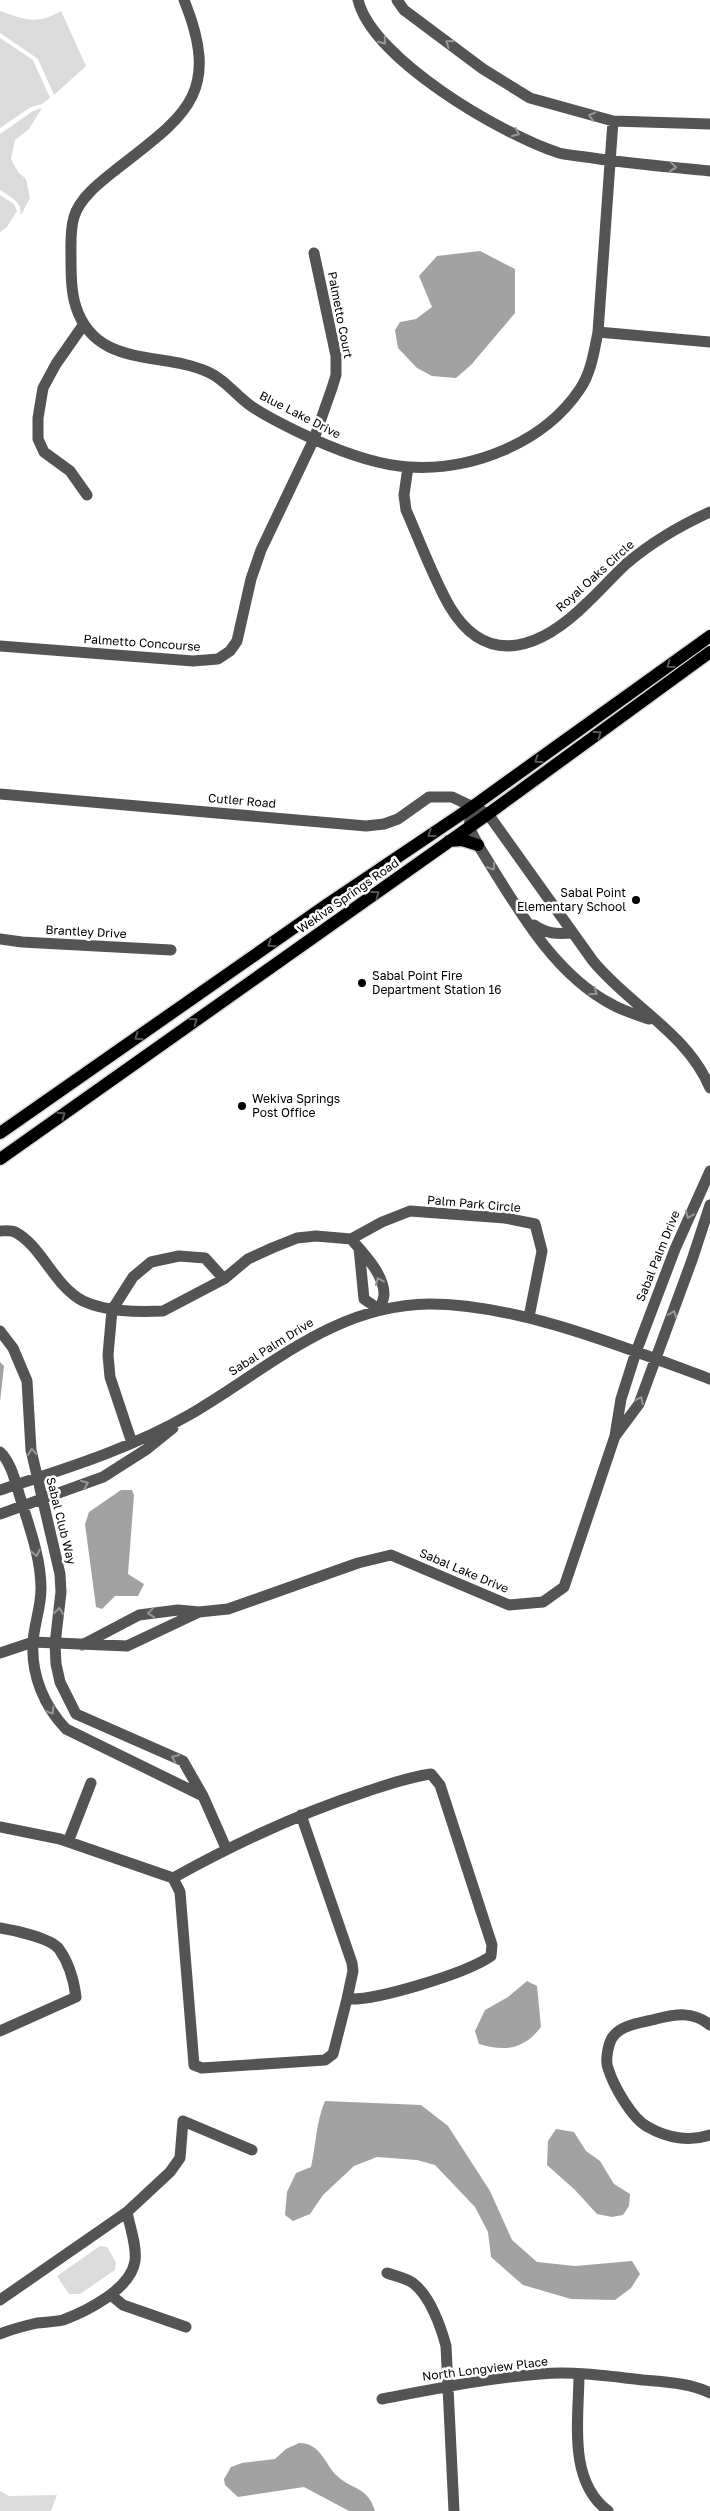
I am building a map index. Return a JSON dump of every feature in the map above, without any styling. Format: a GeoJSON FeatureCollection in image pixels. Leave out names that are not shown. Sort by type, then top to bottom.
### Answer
{"type":"FeatureCollection","features":[{"type":"Feature","properties":{"kind":"main road","name":"Wekiva Springs Road"},"geometry":{"type":"LineString","coordinates":[[0,1133],[325,906],[472,807],[710,636]]}},
{"type":"Feature","properties":{"kind":"main road","name":"Wekiva Springs Road"},"geometry":{"type":"LineString","coordinates":[[0,1159],[488,814],[710,652]]}},
{"type":"Feature","properties":{"kind":"main road"},"geometry":{"type":"LineString","coordinates":[[449,841],[462,840],[478,845]]}},
{"type":"Feature","properties":{"kind":"main road"},"geometry":{"type":"LineString","coordinates":[[325,906],[336,922]]}},
{"type":"Feature","properties":{"kind":"main road"},"geometry":{"type":"LineString","coordinates":[[220,979],[232,994]]}},
{"type":"Feature","properties":{"kind":"street","name":"Blue Lake Drive"},"geometry":{"type":"LineString","coordinates":[[184,0],[195,28],[200,50],[195,92],[186,108],[168,127],[98,184],[74,215],[71,236],[71,268],[75,306],[84,324],[99,340],[119,351],[140,358],[189,365],[206,371],[224,380],[250,405],[314,439],[373,461],[408,467],[433,467],[489,457],[544,428],[580,388],[591,365],[598,332],[613,121]]}},
{"type":"Feature","properties":{"kind":"street"},"geometry":{"type":"LineString","coordinates":[[358,0],[360,7],[384,43],[426,81],[505,128],[560,153],[610,161],[710,171]]}},
{"type":"Feature","properties":{"kind":"street"},"geometry":{"type":"LineString","coordinates":[[397,0],[404,10],[484,69],[530,98],[613,121],[710,124]]}},
{"type":"Feature","properties":{"kind":"street","name":"Palmetto Court"},"geometry":{"type":"LineString","coordinates":[[314,252],[336,366],[332,388],[314,439]]}},
{"type":"Feature","properties":{"kind":"street"},"geometry":{"type":"LineString","coordinates":[[84,324],[56,364],[43,388],[38,418],[38,438],[44,452],[70,471],[87,495]]}},
{"type":"Feature","properties":{"kind":"street"},"geometry":{"type":"LineString","coordinates":[[598,332],[710,342]]}},
{"type":"Feature","properties":{"kind":"street","name":"Palmetto Concourse"},"geometry":{"type":"LineString","coordinates":[[0,646],[193,661],[218,659],[230,651],[241,631],[251,579],[261,550],[314,439]]}},
{"type":"Feature","properties":{"kind":"street","name":"Royal Oaks Circle"},"geometry":{"type":"LineString","coordinates":[[408,467],[404,495],[406,510],[450,607],[466,628],[481,640],[497,646],[515,647],[536,641],[562,624],[587,604],[625,565],[653,542],[682,525],[710,512]]}},
{"type":"Feature","properties":{"kind":"street","name":"Cutler Road"},"geometry":{"type":"LineString","coordinates":[[0,794],[366,826],[384,824],[398,819],[429,797],[452,798],[472,807]]}},
{"type":"Feature","properties":{"kind":"street"},"geometry":{"type":"LineString","coordinates":[[656,1022],[613,1005],[592,992],[551,953],[478,845],[469,827],[472,807],[488,814],[572,933],[610,982],[678,1039],[693,1056],[710,1088]]}},
{"type":"Feature","properties":{"kind":"street"},"geometry":{"type":"LineString","coordinates":[[529,922],[543,931],[554,934],[572,933]]}},
{"type":"Feature","properties":{"kind":"street","name":"Brantley Drive"},"geometry":{"type":"LineString","coordinates":[[0,939],[22,942],[170,950]]}},
{"type":"Feature","properties":{"kind":"street","name":"Sabal Palm Drive"},"geometry":{"type":"LineString","coordinates":[[636,1352],[675,1249],[710,1171]]}},
{"type":"Feature","properties":{"kind":"street"},"geometry":{"type":"LineString","coordinates":[[656,1360],[710,1205]]}},
{"type":"Feature","properties":{"kind":"street","name":"Palm Park Circle"},"geometry":{"type":"LineString","coordinates":[[350,1239],[382,1222],[410,1212],[505,1218],[535,1224],[542,1251],[528,1318]]}},
{"type":"Feature","properties":{"kind":"street"},"geometry":{"type":"LineString","coordinates":[[0,1231],[14,1230],[25,1239],[59,1281],[82,1300],[112,1310],[163,1311],[224,1279],[248,1260],[297,1238],[316,1236],[350,1239],[359,1248],[379,1278],[384,1294],[380,1310],[364,1299],[359,1248]]}},
{"type":"Feature","properties":{"kind":"street"},"geometry":{"type":"LineString","coordinates":[[132,1443],[110,1377],[108,1355],[112,1310],[133,1277],[151,1262],[179,1256],[205,1258],[224,1279]]}},
{"type":"Feature","properties":{"kind":"street","name":"Sabal Palm Drive"},"geometry":{"type":"LineString","coordinates":[[0,1490],[81,1464],[132,1443],[188,1415],[311,1336],[380,1310],[429,1304],[461,1306],[528,1318],[636,1352],[710,1379]]}},
{"type":"Feature","properties":{"kind":"street","name":"Sabal Club Way"},"geometry":{"type":"LineString","coordinates":[[0,1331],[13,1348],[27,1381],[31,1450],[36,1478],[60,1574],[61,1592],[56,1644],[60,1682],[76,1714],[182,1761],[203,1796],[226,1848]]}},
{"type":"Feature","properties":{"kind":"street","name":"Sabal Lake Drive"},"geometry":{"type":"LineString","coordinates":[[82,1645],[139,1615],[178,1610],[199,1612],[228,1609],[358,1563],[391,1555],[509,1605],[543,1602],[564,1587],[570,1574],[615,1436],[621,1399],[636,1352]]}},
{"type":"Feature","properties":{"kind":"street","name":"Sabal Lake Drive"},"geometry":{"type":"LineString","coordinates":[[615,1436],[639,1404],[656,1360]]}},
{"type":"Feature","properties":{"kind":"street","name":"Sabal Palm Drive"},"geometry":{"type":"LineString","coordinates":[[0,1514],[103,1477],[147,1449],[188,1415]]}},
{"type":"Feature","properties":{"kind":"street"},"geometry":{"type":"LineString","coordinates":[[0,1452],[5,1456],[16,1485],[40,1570],[41,1590],[33,1642],[35,1674],[53,1716],[66,1729],[203,1796]]}},
{"type":"Feature","properties":{"kind":"street","name":"Sabal Lake Drive"},"geometry":{"type":"LineString","coordinates":[[33,1642],[127,1646],[199,1612]]}},
{"type":"Feature","properties":{"kind":"street"},"geometry":{"type":"LineString","coordinates":[[0,1653],[33,1642]]}},
{"type":"Feature","properties":{"kind":"street"},"geometry":{"type":"LineString","coordinates":[[173,1878],[226,1848],[331,1803],[415,1776],[431,1774],[440,1786],[492,1945],[491,1956],[478,1966],[391,1993],[356,2000],[347,1999]]}},
{"type":"Feature","properties":{"kind":"street"},"geometry":{"type":"LineString","coordinates":[[68,1842],[91,1783]]}},
{"type":"Feature","properties":{"kind":"street"},"geometry":{"type":"LineString","coordinates":[[0,1827],[68,1842],[173,1878],[180,1892],[194,2065],[202,2068],[325,2060],[334,2054],[353,1971],[352,1963],[302,1815]]}},
{"type":"Feature","properties":{"kind":"street"},"geometry":{"type":"LineString","coordinates":[[0,1928],[23,1932],[58,1948],[73,1978],[76,1997],[0,2030]]}},
{"type":"Feature","properties":{"kind":"street"},"geometry":{"type":"LineString","coordinates":[[710,2025],[703,2019],[677,2013],[625,2027],[612,2038],[607,2066],[633,2115],[646,2127],[663,2134],[684,2139],[710,2135]]}},
{"type":"Feature","properties":{"kind":"street"},"geometry":{"type":"LineString","coordinates":[[0,2300],[127,2212],[170,2172],[180,2158],[183,2121],[252,2150]]}},
{"type":"Feature","properties":{"kind":"street"},"geometry":{"type":"LineString","coordinates":[[0,2334],[30,2325],[62,2320],[102,2302],[126,2280],[135,2264],[136,2253],[127,2212]]}},
{"type":"Feature","properties":{"kind":"street"},"geometry":{"type":"LineString","coordinates":[[387,2273],[413,2283],[431,2306],[441,2325],[446,2346],[454,2511]]}},
{"type":"Feature","properties":{"kind":"street"},"geometry":{"type":"LineString","coordinates":[[111,2294],[124,2305],[186,2327]]}},
{"type":"Feature","properties":{"kind":"street","name":"North Longview Place"},"geometry":{"type":"LineString","coordinates":[[382,2399],[447,2387],[541,2374],[579,2374],[662,2382],[702,2389],[710,2393]]}},
{"type":"Feature","properties":{"kind":"street"},"geometry":{"type":"LineString","coordinates":[[579,2374],[578,2457],[589,2488],[608,2511]]}},
{"type":"Feature","properties":{"kind":"shaded area"},"geometry":{"type":"Polygon","coordinates":[[[0,11],[24,19],[38,20],[61,11],[86,66],[54,95],[38,59],[0,33],[0,11]]]}},
{"type":"Feature","properties":{"kind":"shaded area"},"geometry":{"type":"Polygon","coordinates":[[[0,38],[33,60],[50,98],[42,104],[31,107],[0,128],[0,38]]]}},
{"type":"Feature","properties":{"kind":"shaded area"},"geometry":{"type":"Polygon","coordinates":[[[42,108],[29,129],[15,140],[11,159],[18,172],[26,179],[30,198],[20,215],[21,211],[18,203],[0,190],[0,134],[33,111],[42,108]]]}},
{"type":"Feature","properties":{"kind":"shaded area"},"geometry":{"type":"Polygon","coordinates":[[[0,195],[14,204],[17,211],[7,227],[0,232],[0,195]]]}},
{"type":"Feature","properties":{"kind":"shaded area"},"geometry":{"type":"Polygon","coordinates":[[[480,251],[515,269],[515,313],[471,365],[456,378],[432,376],[417,368],[398,348],[395,330],[400,322],[416,319],[432,307],[419,276],[437,256],[480,251]]]}},
{"type":"Feature","properties":{"kind":"shaded area"},"geometry":{"type":"Polygon","coordinates":[[[0,1362],[4,1366],[0,1402],[0,1362]]]}},
{"type":"Feature","properties":{"kind":"shaded area"},"geometry":{"type":"Polygon","coordinates":[[[121,1490],[132,1490],[134,1495],[128,1574],[144,1584],[138,1596],[115,1596],[102,1609],[96,1607],[85,1524],[89,1512],[121,1490]]]}},
{"type":"Feature","properties":{"kind":"shaded area"},"geometry":{"type":"Polygon","coordinates":[[[527,1981],[537,1986],[541,2027],[528,2040],[514,2047],[498,2048],[479,2044],[475,2031],[485,2010],[508,1997],[527,1981]]]}},
{"type":"Feature","properties":{"kind":"shaded area"},"geometry":{"type":"Polygon","coordinates":[[[325,2101],[421,2105],[448,2126],[490,2191],[512,2240],[537,2262],[575,2266],[632,2261],[640,2274],[631,2288],[615,2300],[571,2299],[523,2285],[491,2257],[488,2232],[475,2207],[435,2165],[417,2160],[377,2157],[354,2166],[323,2195],[310,2214],[293,2221],[285,2215],[287,2192],[296,2173],[311,2167],[318,2125],[325,2101]]]}},
{"type":"Feature","properties":{"kind":"shaded area"},"geometry":{"type":"Polygon","coordinates":[[[556,2129],[574,2132],[586,2151],[600,2161],[614,2184],[630,2194],[629,2206],[623,2215],[612,2217],[597,2214],[575,2190],[547,2165],[548,2141],[556,2129]]]}},
{"type":"Feature","properties":{"kind":"shaded area"},"geometry":{"type":"Polygon","coordinates":[[[100,2246],[107,2247],[116,2263],[115,2270],[80,2294],[69,2294],[57,2276],[100,2246]]]}},
{"type":"Feature","properties":{"kind":"shaded area"},"geometry":{"type":"Polygon","coordinates":[[[299,2443],[312,2446],[317,2450],[336,2475],[368,2497],[375,2511],[349,2511],[304,2487],[238,2497],[225,2485],[224,2479],[231,2467],[242,2463],[275,2459],[286,2449],[299,2443]]]}},
{"type":"Feature","properties":{"kind":"shaded area"},"geometry":{"type":"Polygon","coordinates":[[[0,2491],[9,2496],[57,2495],[51,2511],[0,2511],[0,2491]]]}},
{"type":"Feature","properties":{"kind":"place","name":"Sabal Point Elementary School"},"geometry":{"type":"Point","coordinates":[636,900]}},
{"type":"Feature","properties":{"kind":"place","name":"Sabal Point Fire Department Station 16"},"geometry":{"type":"Point","coordinates":[362,983]}},
{"type":"Feature","properties":{"kind":"place","name":"Wekiva Springs Post Office"},"geometry":{"type":"Point","coordinates":[242,1106]}}]}
